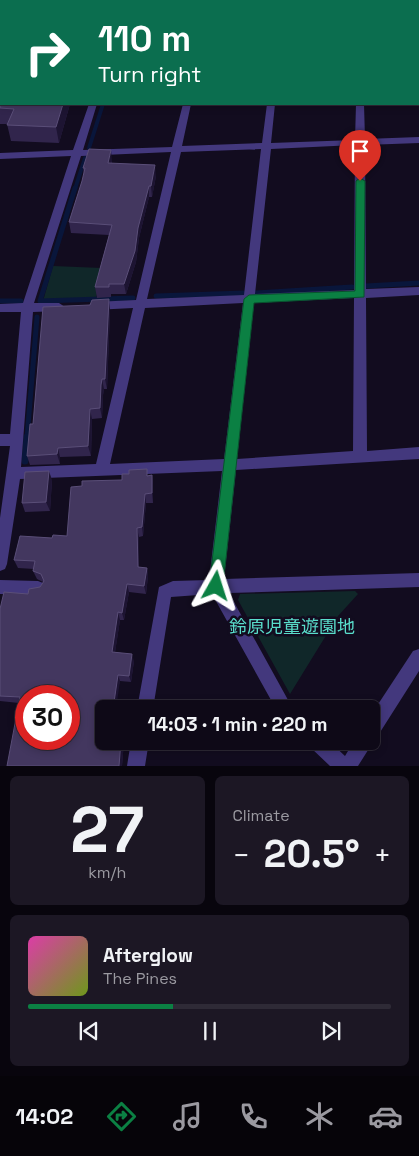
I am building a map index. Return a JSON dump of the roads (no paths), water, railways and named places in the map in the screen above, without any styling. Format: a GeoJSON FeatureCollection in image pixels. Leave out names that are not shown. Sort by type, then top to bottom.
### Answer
{"type":"FeatureCollection","features":[{"type":"Feature","properties":{"kind":"street"},"geometry":{"type":"LineString","coordinates":[[0,564],[5,502],[14,473],[27,308],[93,105]]}},
{"type":"Feature","properties":{"kind":"street"},"geometry":{"type":"LineString","coordinates":[[102,468],[187,105]]}},
{"type":"Feature","properties":{"kind":"street"},"geometry":{"type":"LineString","coordinates":[[271,105],[216,586],[280,700]]}},
{"type":"Feature","properties":{"kind":"street"},"geometry":{"type":"LineString","coordinates":[[360,105],[360,456]]}},
{"type":"Feature","properties":{"kind":"street"},"geometry":{"type":"LineString","coordinates":[[0,156],[419,140]]}},
{"type":"Feature","properties":{"kind":"street"},"geometry":{"type":"LineString","coordinates":[[0,308],[140,304],[419,291]]}},
{"type":"Feature","properties":{"kind":"street"},"geometry":{"type":"LineString","coordinates":[[0,440],[16,440]]}},
{"type":"Feature","properties":{"kind":"street"},"geometry":{"type":"LineString","coordinates":[[14,473],[102,468],[229,465],[419,453]]}},
{"type":"Feature","properties":{"kind":"street"},"geometry":{"type":"LineString","coordinates":[[146,700],[164,592],[173,588],[419,580]]}},
{"type":"Feature","properties":{"kind":"street"},"geometry":{"type":"LineString","coordinates":[[0,587],[38,588]]}},
{"type":"Feature","properties":{"kind":"street"},"geometry":{"type":"LineString","coordinates":[[380,716],[419,657]]}},
{"type":"Feature","properties":{"kind":"street"},"geometry":{"type":"LineString","coordinates":[[136,766],[139,750]]}},
{"type":"Feature","properties":{"kind":"street"},"geometry":{"type":"LineString","coordinates":[[326,750],[343,766]]}},
{"type":"Feature","properties":{"kind":"street"},"geometry":{"type":"LineString","coordinates":[[348,766],[358,750]]}},
{"type":"Feature","properties":{"kind":"waterway"},"geometry":{"type":"LineString","coordinates":[[89,148],[103,105]]}},
{"type":"Feature","properties":{"kind":"waterway"},"geometry":{"type":"LineString","coordinates":[[75,189],[85,158]]}},
{"type":"Feature","properties":{"kind":"waterway"},"geometry":{"type":"LineString","coordinates":[[75,188],[40,301],[133,298]]}},
{"type":"Feature","properties":{"kind":"waterway"},"geometry":{"type":"LineString","coordinates":[[366,286],[419,283]]}},
{"type":"Feature","properties":{"kind":"waterway"},"geometry":{"type":"LineString","coordinates":[[256,293],[352,287]]}},
{"type":"Feature","properties":{"kind":"waterway"},"geometry":{"type":"LineString","coordinates":[[156,296],[245,293]]}},
{"type":"Feature","properties":{"kind":"waterway"},"geometry":{"type":"LineString","coordinates":[[0,301],[21,301]]}},
{"type":"Feature","properties":{"kind":"waterway"},"geometry":{"type":"LineString","coordinates":[[27,438],[37,317]]}},
{"type":"Feature","properties":{"kind":"waterway"},"geometry":{"type":"LineString","coordinates":[[25,461],[27,437]]}},
{"type":"Feature","properties":{"kind":"park label","name":"鈴原児童遊園地"},"geometry":{"type":"Point","coordinates":[292,626]}}]}
